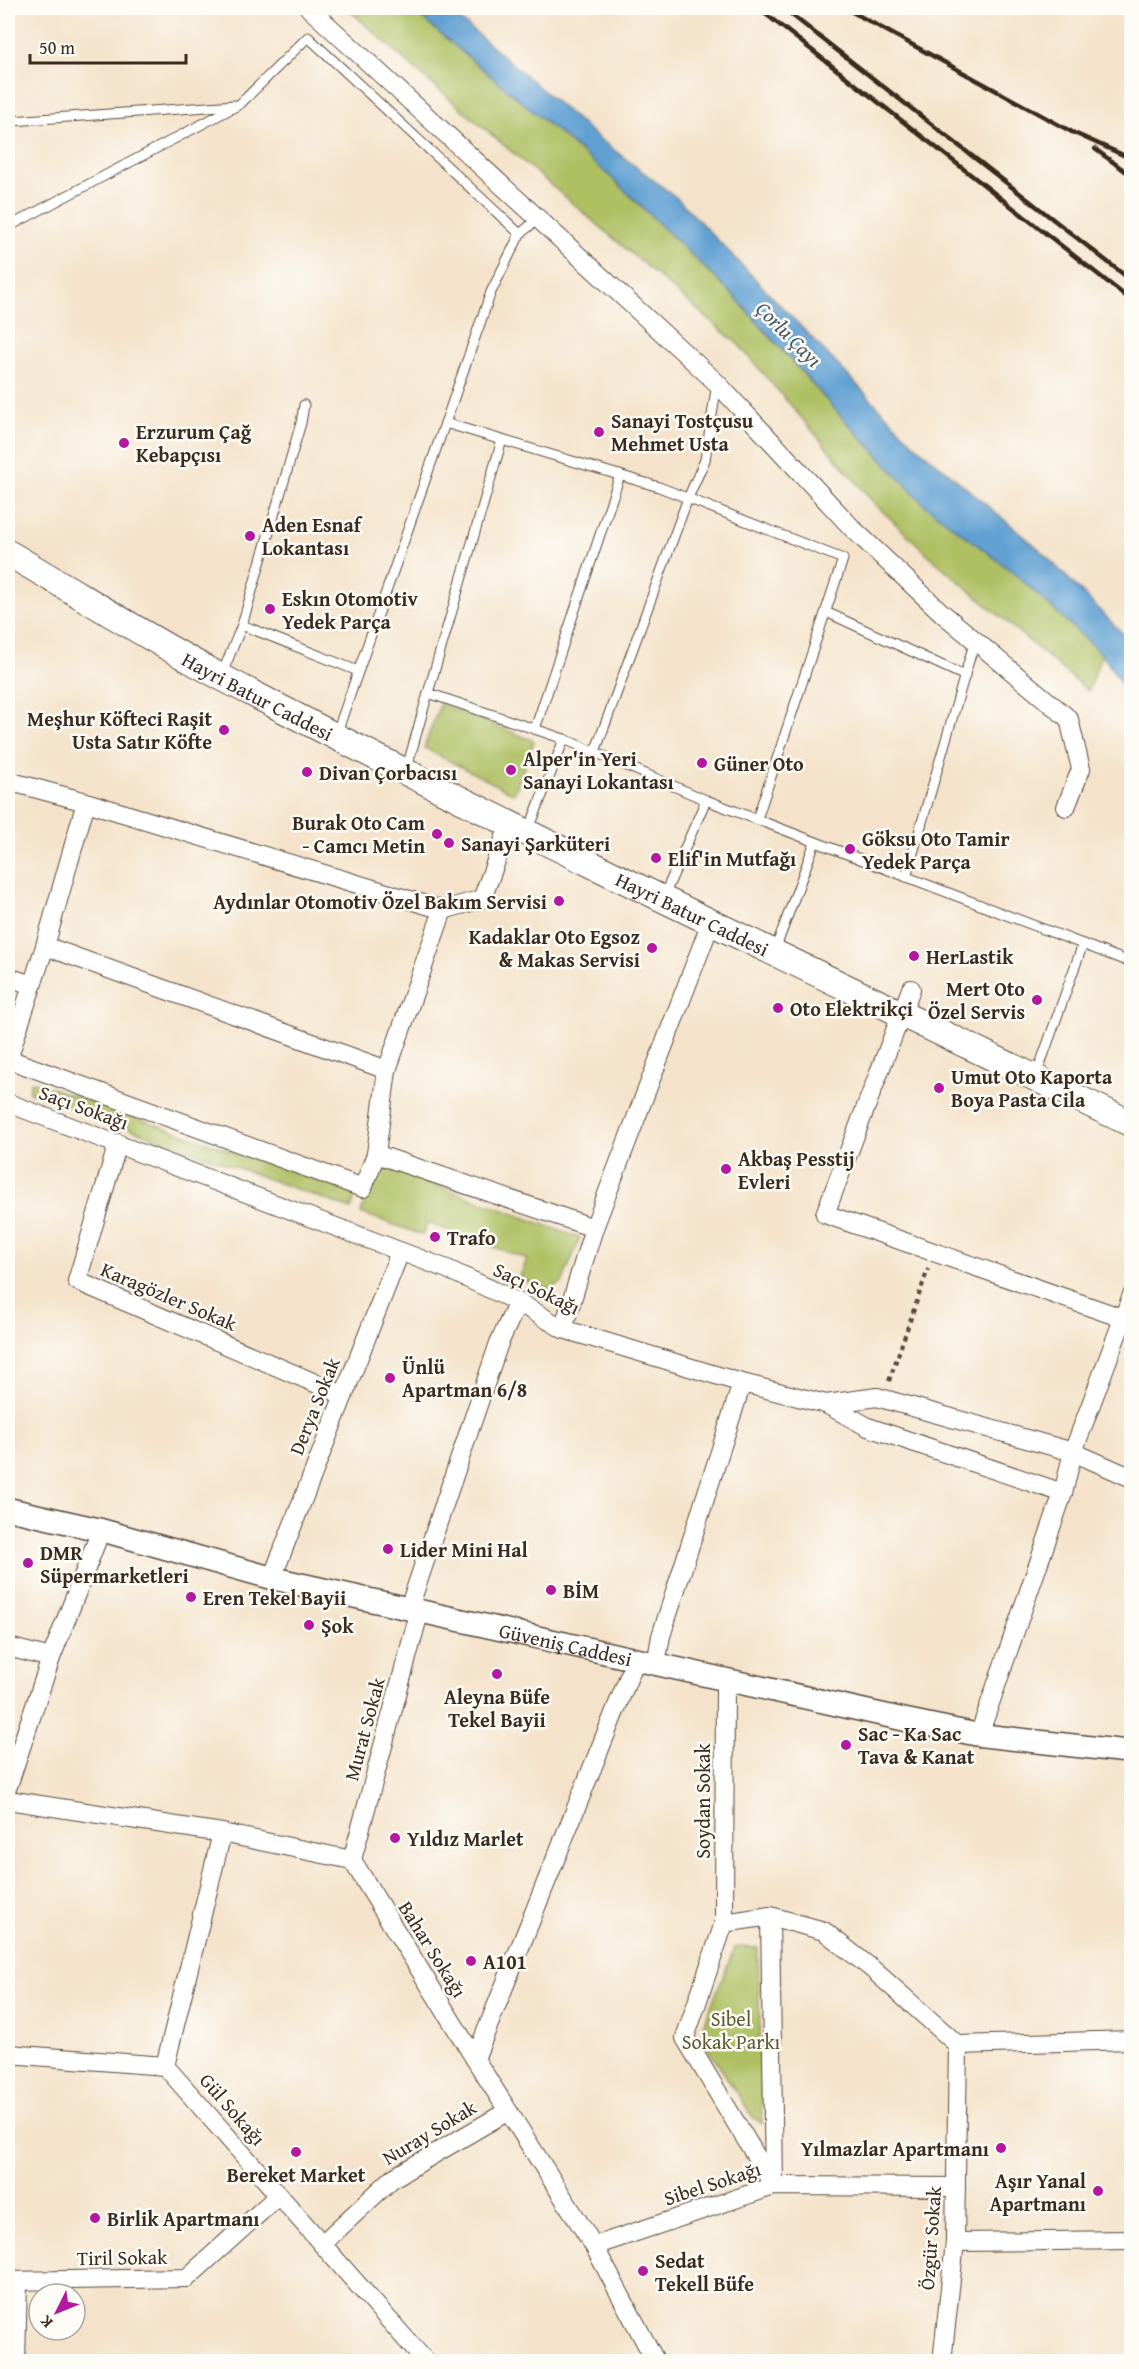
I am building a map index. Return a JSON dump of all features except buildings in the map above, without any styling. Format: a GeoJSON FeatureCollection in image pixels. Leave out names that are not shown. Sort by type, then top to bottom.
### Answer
{"type":"FeatureCollection","features":[{"type":"Feature","properties":{"kind":"main road","name":"Hayri Batur Caddesi"},"geometry":{"type":"LineString","coordinates":[[8,553],[136,630],[405,771],[711,922],[1131,1124]]}},
{"type":"Feature","properties":{"kind":"street"},"geometry":{"type":"LineString","coordinates":[[309,8],[717,383],[853,529],[942,613],[1069,719],[1081,769],[1066,807]]}},
{"type":"Feature","properties":{"kind":"street"},"geometry":{"type":"LineString","coordinates":[[8,781],[86,802],[443,909],[482,899],[519,827]]}},
{"type":"Feature","properties":{"kind":"street"},"geometry":{"type":"LineString","coordinates":[[86,802],[45,946],[8,1061],[363,1188],[375,1154],[387,1070],[443,909]]}},
{"type":"Feature","properties":{"kind":"street"},"geometry":{"type":"LineString","coordinates":[[563,1329],[594,1228],[711,922]]}},
{"type":"Feature","properties":{"kind":"street"},"geometry":{"type":"LineString","coordinates":[[45,946],[387,1070]]}},
{"type":"Feature","properties":{"kind":"street"},"geometry":{"type":"LineString","coordinates":[[8,977],[32,985]]}},
{"type":"Feature","properties":{"kind":"street"},"geometry":{"type":"LineString","coordinates":[[911,989],[825,1214],[1122,1318]]}},
{"type":"Feature","properties":{"kind":"street","name":"Saçı Sokağı"},"geometry":{"type":"LineString","coordinates":[[8,1103],[447,1269],[518,1302],[563,1329],[742,1383],[826,1404]]}},
{"type":"Feature","properties":{"kind":"street","name":"Karagözler Sokak"},"geometry":{"type":"LineString","coordinates":[[118,1143],[77,1281],[343,1395]]}},
{"type":"Feature","properties":{"kind":"street"},"geometry":{"type":"LineString","coordinates":[[375,1154],[594,1228]]}},
{"type":"Feature","properties":{"kind":"street","name":"Derya Sokak"},"geometry":{"type":"LineString","coordinates":[[272,1578],[400,1252]]}},
{"type":"Feature","properties":{"kind":"street"},"geometry":{"type":"LineString","coordinates":[[979,1735],[1063,1492],[1073,1452],[1131,1295]]}},
{"type":"Feature","properties":{"kind":"street","name":"Murat Sokak"},"geometry":{"type":"LineString","coordinates":[[352,1860],[415,1609],[499,1343],[518,1302]]}},
{"type":"Feature","properties":{"kind":"street"},"geometry":{"type":"LineString","coordinates":[[475,2059],[646,1662],[661,1636],[742,1383]]}},
{"type":"Feature","properties":{"kind":"street"},"geometry":{"type":"LineString","coordinates":[[826,1404],[877,1397],[1073,1452],[1131,1478]]}},
{"type":"Feature","properties":{"kind":"street"},"geometry":{"type":"LineString","coordinates":[[826,1404],[868,1427],[1063,1492]]}},
{"type":"Feature","properties":{"kind":"street","name":"Güveniş Caddesi"},"geometry":{"type":"LineString","coordinates":[[8,1509],[101,1530],[272,1578],[979,1735],[1131,1752]]}},
{"type":"Feature","properties":{"kind":"street"},"geometry":{"type":"LineString","coordinates":[[8,1786],[51,1658],[101,1530]]}},
{"type":"Feature","properties":{"kind":"street"},"geometry":{"type":"LineString","coordinates":[[8,1647],[51,1658]]}},
{"type":"Feature","properties":{"kind":"street","name":"Soydan Sokak"},"geometry":{"type":"LineString","coordinates":[[725,1679],[724,1923],[685,2038],[774,2186]]}},
{"type":"Feature","properties":{"kind":"street"},"geometry":{"type":"LineString","coordinates":[[8,1800],[222,1833],[352,1860]]}},
{"type":"Feature","properties":{"kind":"street"},"geometry":{"type":"LineString","coordinates":[[8,2054],[165,2066],[222,1833]]}},
{"type":"Feature","properties":{"kind":"street","name":"Bahar Sokağı"},"geometry":{"type":"LineString","coordinates":[[352,1860],[594,2246],[656,2361]]}},
{"type":"Feature","properties":{"kind":"street"},"geometry":{"type":"LineString","coordinates":[[770,1916],[774,2186]]}},
{"type":"Feature","properties":{"kind":"street"},"geometry":{"type":"LineString","coordinates":[[724,1923],[770,1916],[824,1931],[871,1968],[958,2045],[1131,2040]]}},
{"type":"Feature","properties":{"kind":"street","name":"Özgür Sokak"},"geometry":{"type":"LineString","coordinates":[[942,2361],[955,2242],[958,2045]]}},
{"type":"Feature","properties":{"kind":"street","name":"Gül Sokağı"},"geometry":{"type":"LineString","coordinates":[[165,2066],[426,2361]]}},
{"type":"Feature","properties":{"kind":"street","name":"Nuray Sokak"},"geometry":{"type":"LineString","coordinates":[[322,2244],[393,2178],[508,2111]]}},
{"type":"Feature","properties":{"kind":"street","name":"Sibel Sokağı"},"geometry":{"type":"LineString","coordinates":[[594,2246],[774,2186],[956,2187]]}},
{"type":"Feature","properties":{"kind":"street","name":"Tiril Sokak"},"geometry":{"type":"LineString","coordinates":[[13,2281],[187,2278],[278,2196]]}},
{"type":"Feature","properties":{"kind":"street"},"geometry":{"type":"LineString","coordinates":[[955,2242],[1131,2240]]}},
{"type":"Feature","properties":{"kind":"street"},"geometry":{"type":"LineString","coordinates":[[13,2281],[16,2361]]}},
{"type":"Feature","properties":{"kind":"lane"},"geometry":{"type":"LineString","coordinates":[[8,227],[240,104],[308,37],[520,234]]}},
{"type":"Feature","properties":{"kind":"lane"},"geometry":{"type":"LineString","coordinates":[[12,121],[240,104]]}},
{"type":"Feature","properties":{"kind":"lane"},"geometry":{"type":"LineString","coordinates":[[8,105],[12,121],[8,135]]}},
{"type":"Feature","properties":{"kind":"lane"},"geometry":{"type":"LineString","coordinates":[[336,735],[491,292],[520,234],[539,218]]}},
{"type":"Feature","properties":{"kind":"lane"},"geometry":{"type":"LineString","coordinates":[[595,752],[688,498],[705,460],[717,383]]}},
{"type":"Feature","properties":{"kind":"lane"},"geometry":{"type":"LineString","coordinates":[[221,676],[242,625],[301,423],[304,405]]}},
{"type":"Feature","properties":{"kind":"lane"},"geometry":{"type":"LineString","coordinates":[[445,423],[620,475],[688,498],[843,559],[757,819]]}},
{"type":"Feature","properties":{"kind":"lane"},"geometry":{"type":"LineString","coordinates":[[405,771],[502,440]]}},
{"type":"Feature","properties":{"kind":"lane"},"geometry":{"type":"LineString","coordinates":[[535,729],[620,475]]}},
{"type":"Feature","properties":{"kind":"lane"},"geometry":{"type":"LineString","coordinates":[[826,612],[964,676]]}},
{"type":"Feature","properties":{"kind":"lane"},"geometry":{"type":"LineString","coordinates":[[242,625],[358,671]]}},
{"type":"Feature","properties":{"kind":"lane"},"geometry":{"type":"LineString","coordinates":[[906,877],[975,640]]}},
{"type":"Feature","properties":{"kind":"lane"},"geometry":{"type":"LineString","coordinates":[[428,693],[564,739],[706,800],[1131,963]]}},
{"type":"Feature","properties":{"kind":"lane"},"geometry":{"type":"LineString","coordinates":[[519,827],[564,739]]}},
{"type":"Feature","properties":{"kind":"lane"},"geometry":{"type":"LineString","coordinates":[[663,898],[706,800]]}},
{"type":"Feature","properties":{"kind":"lane"},"geometry":{"type":"LineString","coordinates":[[774,952],[815,842]]}},
{"type":"Feature","properties":{"kind":"lane"},"geometry":{"type":"LineString","coordinates":[[1035,1078],[1083,945]]}},
{"type":"Feature","properties":{"kind":"path"},"geometry":{"type":"LineString","coordinates":[[883,1399],[934,1252]]}},
{"type":"Feature","properties":{"kind":"green space"},"geometry":{"type":"Polygon","coordinates":[[[347,8],[410,8],[611,177],[734,296],[839,414],[926,506],[1013,572],[1102,654],[1088,691],[934,560],[875,504],[740,346],[417,71],[347,8]]]}},
{"type":"Feature","properties":{"kind":"green space"},"geometry":{"type":"Polygon","coordinates":[[[440,704],[534,741],[514,794],[424,748],[440,704]]]}},
{"type":"Feature","properties":{"kind":"green space"},"geometry":{"type":"Polygon","coordinates":[[[31,1081],[356,1194],[351,1209],[29,1092],[31,1081]]]}},
{"type":"Feature","properties":{"kind":"green space"},"geometry":{"type":"Polygon","coordinates":[[[390,1168],[580,1238],[562,1283],[548,1289],[519,1279],[527,1259],[427,1223],[423,1235],[361,1213],[374,1175],[390,1168]]]}},
{"type":"Feature","properties":{"kind":"green space","name":"Sibel Sokak Parkı"},"geometry":{"type":"Polygon","coordinates":[[[735,1947],[758,1948],[762,2124],[752,2116],[706,2046],[702,2028],[735,1947]]]}},
{"type":"Feature","properties":{"kind":"water","name":"Çorlu Çayı"},"geometry":{"type":"Polygon","coordinates":[[[410,8],[447,8],[597,137],[677,198],[914,444],[1038,548],[1131,642],[1131,699],[1102,654],[1013,572],[926,506],[839,414],[734,296],[611,177],[410,8]]]}},
{"type":"Feature","properties":{"kind":"railway"},"geometry":{"type":"LineString","coordinates":[[758,8],[1132,301]]}},
{"type":"Feature","properties":{"kind":"railway"},"geometry":{"type":"LineString","coordinates":[[783,8],[1132,281]]}},
{"type":"Feature","properties":{"kind":"railway"},"geometry":{"type":"LineString","coordinates":[[845,8],[1072,132],[1132,159]]}},
{"type":"Feature","properties":{"kind":"railway"},"geometry":{"type":"LineString","coordinates":[[1095,149],[1132,176]]}},
{"type":"Feature","properties":{"kind":"place","name":"Sanayi Tostçusu Mehmet Usta"},"geometry":{"type":"Point","coordinates":[599,432]}},
{"type":"Feature","properties":{"kind":"place","name":"Erzurum Çağ Kebapçısı"},"geometry":{"type":"Point","coordinates":[124,443]}},
{"type":"Feature","properties":{"kind":"place","name":"Aden Esnaf Lokantası"},"geometry":{"type":"Point","coordinates":[250,536]}},
{"type":"Feature","properties":{"kind":"place","name":"Eskın Otomotiv Yedek Parça"},"geometry":{"type":"Point","coordinates":[270,609]}},
{"type":"Feature","properties":{"kind":"place","name":"Meşhur Köfteci Raşit Usta Satır Köfte"},"geometry":{"type":"Point","coordinates":[224,730]}},
{"type":"Feature","properties":{"kind":"place","name":"Güner Oto"},"geometry":{"type":"Point","coordinates":[702,763]}},
{"type":"Feature","properties":{"kind":"place","name":"Alper'in Yeri Sanayi Lokantası"},"geometry":{"type":"Point","coordinates":[511,770]}},
{"type":"Feature","properties":{"kind":"place","name":"Divan Çorbacısı"},"geometry":{"type":"Point","coordinates":[307,772]}},
{"type":"Feature","properties":{"kind":"place","name":"Burak Oto Cam - Camcı Metin"},"geometry":{"type":"Point","coordinates":[437,834]}},
{"type":"Feature","properties":{"kind":"place","name":"Sanayi Şarküteri"},"geometry":{"type":"Point","coordinates":[449,843]}},
{"type":"Feature","properties":{"kind":"place","name":"Göksu Oto Tamir Yedek Parça"},"geometry":{"type":"Point","coordinates":[850,849]}},
{"type":"Feature","properties":{"kind":"place","name":"Elif'in Mutfağı"},"geometry":{"type":"Point","coordinates":[656,858]}},
{"type":"Feature","properties":{"kind":"place","name":"Aydınlar Otomotiv Özel Bakım Servisi"},"geometry":{"type":"Point","coordinates":[559,901]}},
{"type":"Feature","properties":{"kind":"place","name":"Kadaklar Oto Egsoz & Makas Servisi"},"geometry":{"type":"Point","coordinates":[652,948]}},
{"type":"Feature","properties":{"kind":"place","name":"HerLastik"},"geometry":{"type":"Point","coordinates":[914,956]}},
{"type":"Feature","properties":{"kind":"place","name":"Mert Oto Özel Servis"},"geometry":{"type":"Point","coordinates":[1037,1000]}},
{"type":"Feature","properties":{"kind":"place","name":"Oto Elektrikçi"},"geometry":{"type":"Point","coordinates":[778,1008]}},
{"type":"Feature","properties":{"kind":"place","name":"Umut Oto Kaporta Boya Pasta Cila"},"geometry":{"type":"Point","coordinates":[939,1088]}},
{"type":"Feature","properties":{"kind":"place","name":"Akbaş Pesstij Evleri"},"geometry":{"type":"Point","coordinates":[726,1169]}},
{"type":"Feature","properties":{"kind":"place","name":"Trafo"},"geometry":{"type":"Point","coordinates":[435,1237]}},
{"type":"Feature","properties":{"kind":"place","name":"Ünlü Apartman 6/8"},"geometry":{"type":"Point","coordinates":[390,1378]}},
{"type":"Feature","properties":{"kind":"place","name":"Lider Mini Hal"},"geometry":{"type":"Point","coordinates":[388,1549]}},
{"type":"Feature","properties":{"kind":"place","name":"DMR Süpermarketleri"},"geometry":{"type":"Point","coordinates":[28,1563]}},
{"type":"Feature","properties":{"kind":"place","name":"BİM"},"geometry":{"type":"Point","coordinates":[551,1590]}},
{"type":"Feature","properties":{"kind":"place","name":"Eren Tekel Bayii"},"geometry":{"type":"Point","coordinates":[191,1597]}},
{"type":"Feature","properties":{"kind":"place","name":"Şok"},"geometry":{"type":"Point","coordinates":[309,1625]}},
{"type":"Feature","properties":{"kind":"place","name":"Aleyna Büfe Tekel Bayii"},"geometry":{"type":"Point","coordinates":[497,1674]}},
{"type":"Feature","properties":{"kind":"place","name":"Sac - Ka Sac Tava & Kanat"},"geometry":{"type":"Point","coordinates":[846,1745]}},
{"type":"Feature","properties":{"kind":"place","name":"Yıldız Marlet"},"geometry":{"type":"Point","coordinates":[395,1838]}},
{"type":"Feature","properties":{"kind":"place","name":"A101"},"geometry":{"type":"Point","coordinates":[471,1961]}},
{"type":"Feature","properties":{"kind":"place","name":"Yılmazlar Apartmanı"},"geometry":{"type":"Point","coordinates":[1001,2148]}},
{"type":"Feature","properties":{"kind":"place","name":"Bereket Market"},"geometry":{"type":"Point","coordinates":[296,2152]}},
{"type":"Feature","properties":{"kind":"place","name":"Aşır Yanal Apartmanı"},"geometry":{"type":"Point","coordinates":[1098,2191]}},
{"type":"Feature","properties":{"kind":"place","name":"Birlik Apartmanı"},"geometry":{"type":"Point","coordinates":[95,2218]}},
{"type":"Feature","properties":{"kind":"place","name":"Sedat Tekell Büfe"},"geometry":{"type":"Point","coordinates":[643,2271]}}]}
